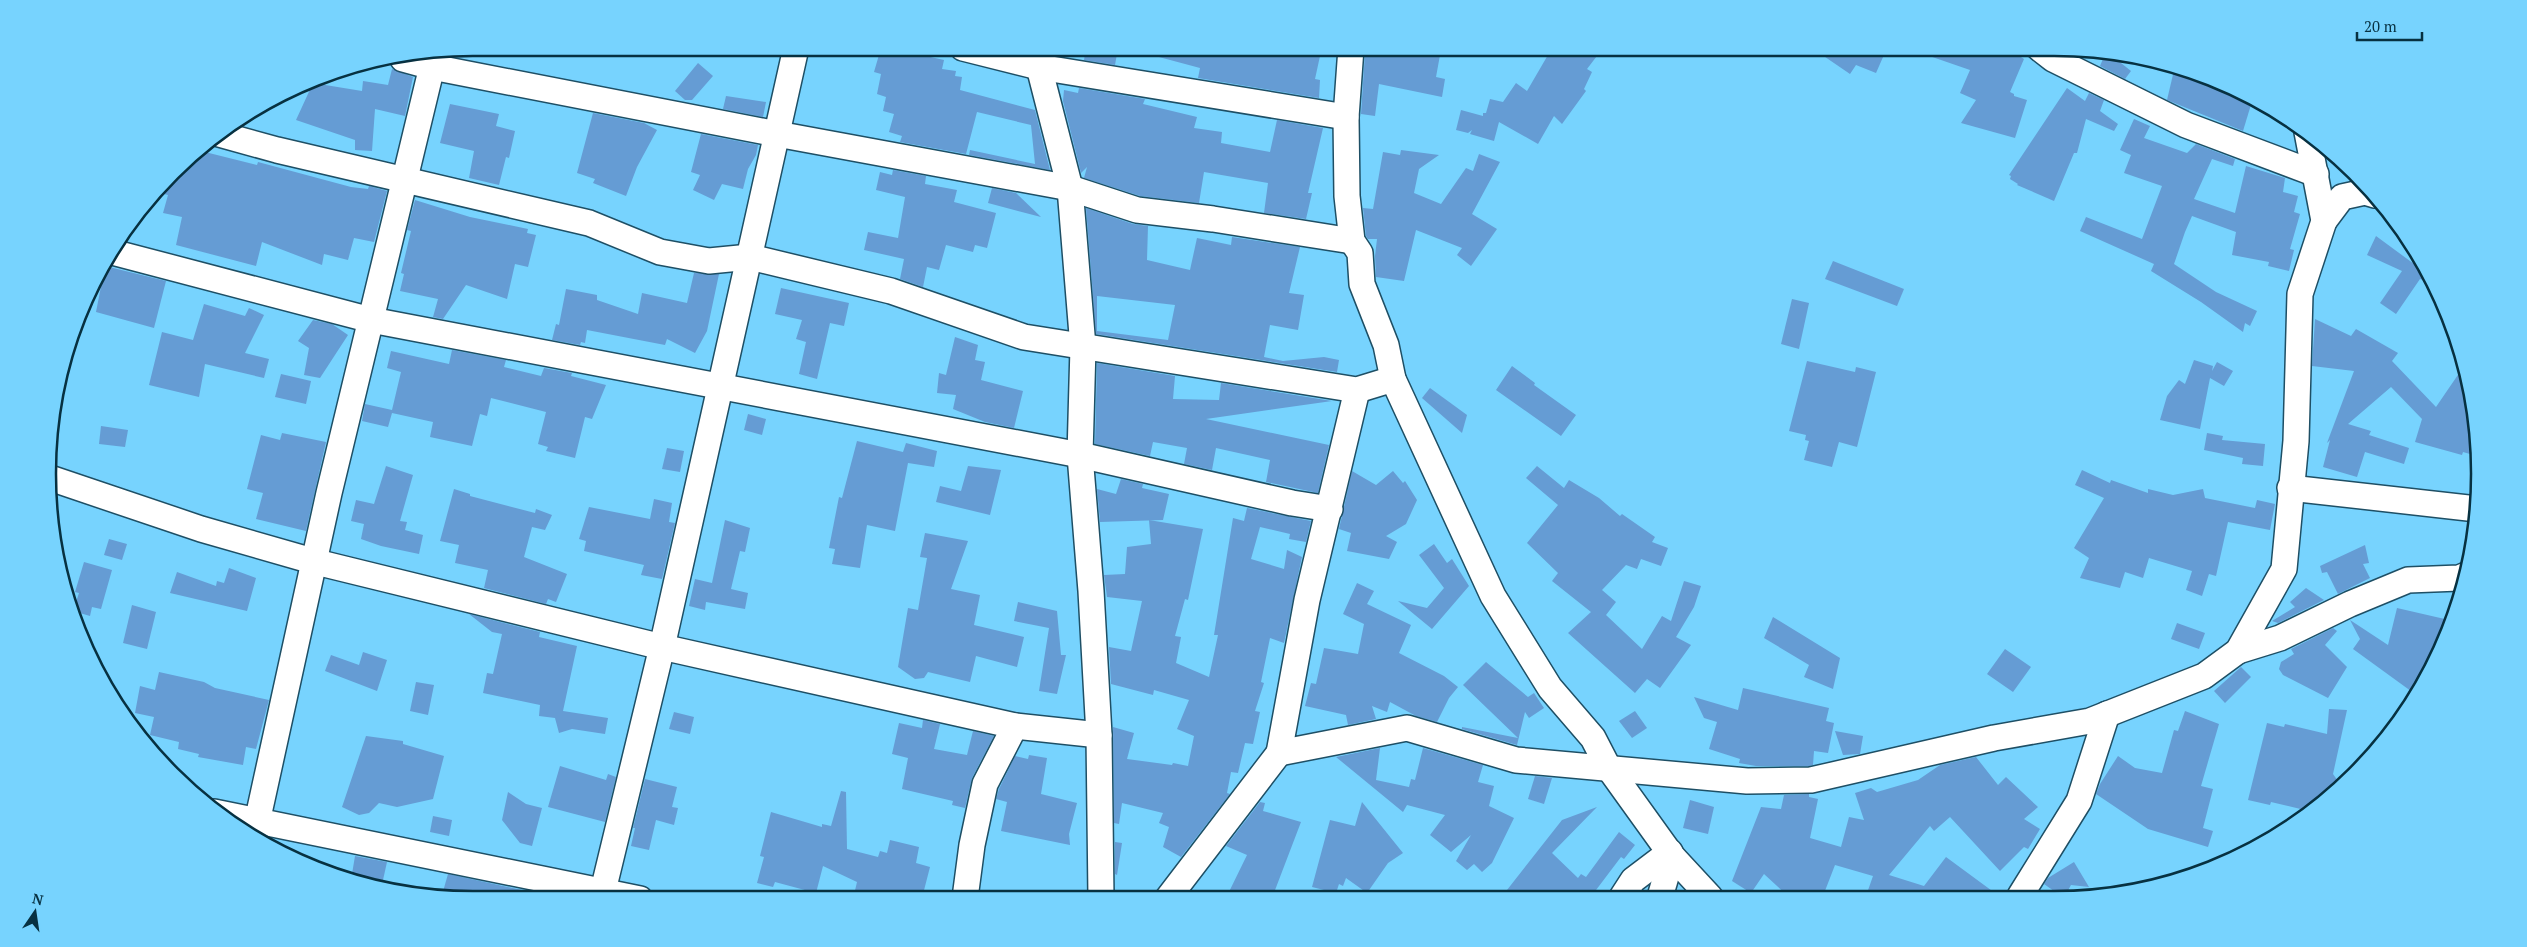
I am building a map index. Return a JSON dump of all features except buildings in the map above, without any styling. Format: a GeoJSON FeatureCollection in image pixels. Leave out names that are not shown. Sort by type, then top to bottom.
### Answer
{"type":"FeatureCollection","features":[{"type":"Feature","properties":{"kind":"street"},"geometry":{"type":"LineString","coordinates":[[603,891],[662,647],[794,56]]}},
{"type":"Feature","properties":{"kind":"street"},"geometry":{"type":"LineString","coordinates":[[1350,56],[1346,117],[1347,196],[1352,241],[1360,253],[1362,284],[1386,345],[1393,379],[1493,596],[1550,688],[1593,738],[1608,767],[1671,854],[1705,891]]}},
{"type":"Feature","properties":{"kind":"street"},"geometry":{"type":"LineString","coordinates":[[2049,56],[2186,125],[2316,174]]}},
{"type":"Feature","properties":{"kind":"street"},"geometry":{"type":"LineString","coordinates":[[1101,891],[1099,735],[1091,591],[1080,455],[1083,347],[1070,188],[1039,57],[1346,117]]}},
{"type":"Feature","properties":{"kind":"street"},"geometry":{"type":"LineString","coordinates":[[419,60],[433,61],[777,134],[1070,188],[1137,210],[1213,219],[1352,241]]}},
{"type":"Feature","properties":{"kind":"street"},"geometry":{"type":"LineString","coordinates":[[255,829],[316,562],[329,493],[433,61]]}},
{"type":"Feature","properties":{"kind":"street"},"geometry":{"type":"LineString","coordinates":[[228,136],[277,150],[589,223],[660,252],[709,261],[750,257],[891,291],[1024,337],[1357,390],[1393,379]]}},
{"type":"Feature","properties":{"kind":"street"},"geometry":{"type":"LineString","coordinates":[[2309,143],[2324,222]]}},
{"type":"Feature","properties":{"kind":"street"},"geometry":{"type":"LineString","coordinates":[[2238,651],[2284,569],[2290,488],[2296,441],[2300,294],[2324,222],[2342,197],[2362,192]]}},
{"type":"Feature","properties":{"kind":"street"},"geometry":{"type":"LineString","coordinates":[[119,254],[371,320],[719,388],[1080,455],[1292,504],[1330,509]]}},
{"type":"Feature","properties":{"kind":"street"},"geometry":{"type":"LineString","coordinates":[[1173,891],[1279,753],[1307,600],[1357,390]]}},
{"type":"Feature","properties":{"kind":"street"},"geometry":{"type":"LineString","coordinates":[[56,480],[201,529],[316,562],[662,647],[1015,726],[1099,735]]}},
{"type":"Feature","properties":{"kind":"street"},"geometry":{"type":"LineString","coordinates":[[2290,488],[2469,508]]}},
{"type":"Feature","properties":{"kind":"street"},"geometry":{"type":"LineString","coordinates":[[1279,753],[1407,728],[1516,760],[1747,781],[1811,780],[1994,738],[2090,721],[2204,676],[2238,651],[2280,638],[2350,604],[2408,580],[2458,578]]}},
{"type":"Feature","properties":{"kind":"street"},"geometry":{"type":"LineString","coordinates":[[2023,891],[2079,801],[2107,714]]}},
{"type":"Feature","properties":{"kind":"street"},"geometry":{"type":"LineString","coordinates":[[966,891],[972,845],[985,784],[1015,726]]}},
{"type":"Feature","properties":{"kind":"street"},"geometry":{"type":"LineString","coordinates":[[256,829],[581,891]]}},
{"type":"Feature","properties":{"kind":"street"},"geometry":{"type":"LineString","coordinates":[[1626,891],[1633,880],[1671,854]]}},
{"type":"Feature","properties":{"kind":"street"},"geometry":{"type":"LineString","coordinates":[[1662,891],[1671,854]]}}]}
